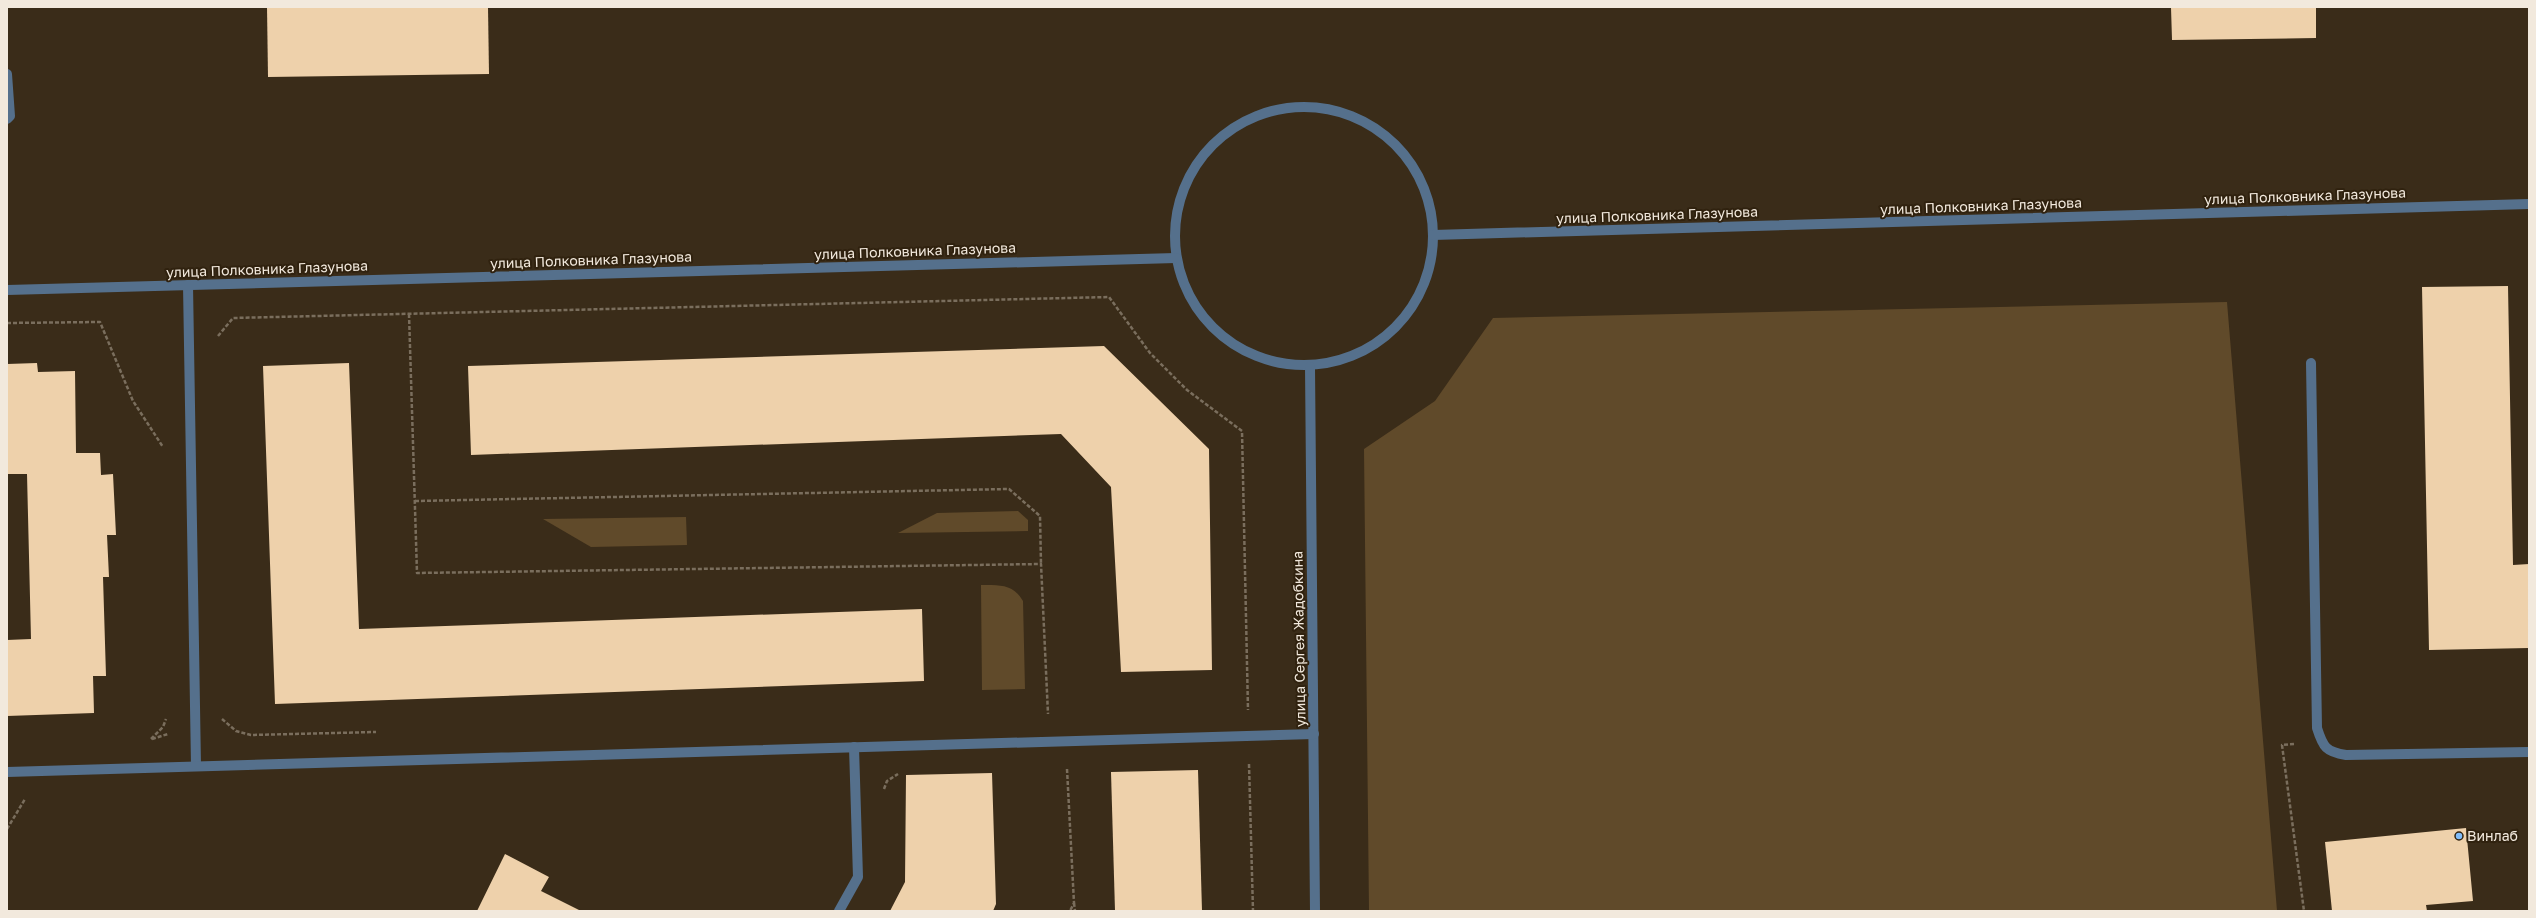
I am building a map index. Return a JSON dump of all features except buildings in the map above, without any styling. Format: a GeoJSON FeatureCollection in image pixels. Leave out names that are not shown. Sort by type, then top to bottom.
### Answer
{"type":"FeatureCollection","features":[{"type":"Feature","properties":{"kind":"street"},"geometry":{"type":"LineString","coordinates":[[7,74],[10,116],[7,119]]}},
{"type":"Feature","properties":{"kind":"street"},"geometry":{"type":"LineString","coordinates":[[1298,107],[1329,109],[1359,118],[1386,135],[1408,157],[1423,184],[1432,214],[1433,236],[1434,246],[1428,276],[1415,305],[1395,329],[1370,349],[1341,361],[1310,367],[1279,364],[1256,357],[1222,338],[1200,315],[1185,289],[1176,258],[1174,227],[1180,196],[1193,168],[1213,143],[1238,125],[1267,112],[1298,107]]}},
{"type":"Feature","properties":{"kind":"street","name":"улица Полковника Глазунова"},"geometry":{"type":"LineString","coordinates":[[1433,236],[2529,204]]}},
{"type":"Feature","properties":{"kind":"street","name":"улица Полковника Глазунова"},"geometry":{"type":"LineString","coordinates":[[7,290],[1176,258]]}},
{"type":"Feature","properties":{"kind":"street"},"geometry":{"type":"LineString","coordinates":[[188,285],[196,766]]}},
{"type":"Feature","properties":{"kind":"street"},"geometry":{"type":"LineString","coordinates":[[2311,363],[2317,728],[2322,743],[2331,753],[2346,756],[2529,752]]}},
{"type":"Feature","properties":{"kind":"street","name":"улица Сергея Жадобкина"},"geometry":{"type":"LineString","coordinates":[[1310,367],[1315,911]]}},
{"type":"Feature","properties":{"kind":"street"},"geometry":{"type":"LineString","coordinates":[[7,772],[1314,734]]}},
{"type":"Feature","properties":{"kind":"street"},"geometry":{"type":"LineString","coordinates":[[839,911],[858,877],[854,747]]}},
{"type":"Feature","properties":{"kind":"path"},"geometry":{"type":"LineString","coordinates":[[217,340],[219,333],[233,318],[1109,297],[1150,353],[1187,390],[1242,431],[1253,911]]}},
{"type":"Feature","properties":{"kind":"path"},"geometry":{"type":"LineString","coordinates":[[409,314],[417,573],[1041,564]]}},
{"type":"Feature","properties":{"kind":"path"},"geometry":{"type":"LineString","coordinates":[[7,323],[100,322],[133,401],[164,448],[164,455]]}},
{"type":"Feature","properties":{"kind":"path"},"geometry":{"type":"LineString","coordinates":[[414,501],[1009,489],[1040,516],[1048,716]]}},
{"type":"Feature","properties":{"kind":"path"},"geometry":{"type":"LineString","coordinates":[[144,739],[151,739],[164,727],[168,716]]}},
{"type":"Feature","properties":{"kind":"path"},"geometry":{"type":"LineString","coordinates":[[221,718],[223,766]]}},
{"type":"Feature","properties":{"kind":"path"},"geometry":{"type":"LineString","coordinates":[[2304,911],[2282,744],[2322,743]]}},
{"type":"Feature","properties":{"kind":"path"},"geometry":{"type":"LineString","coordinates":[[1241,763],[1249,763]]}},
{"type":"Feature","properties":{"kind":"path"},"geometry":{"type":"LineString","coordinates":[[1059,767],[1075,767]]}},
{"type":"Feature","properties":{"kind":"path"},"geometry":{"type":"LineString","coordinates":[[1067,767],[1075,911]]}},
{"type":"Feature","properties":{"kind":"path"},"geometry":{"type":"LineString","coordinates":[[882,792],[887,780],[903,771]]}},
{"type":"Feature","properties":{"kind":"path"},"geometry":{"type":"LineString","coordinates":[[1070,911],[1074,903]]}},
{"type":"Feature","properties":{"kind":"shaded area"},"geometry":{"type":"Polygon","coordinates":[[[2227,302],[2277,911],[1369,911],[1364,449],[1435,401],[1493,318],[2227,302]]]}},
{"type":"Feature","properties":{"kind":"shaded area"},"geometry":{"type":"Polygon","coordinates":[[[1018,511],[1028,520],[1028,531],[898,533],[937,513],[1018,511]]]}},
{"type":"Feature","properties":{"kind":"shaded area"},"geometry":{"type":"Polygon","coordinates":[[[686,517],[687,545],[591,547],[543,519],[686,517]]]}},
{"type":"Feature","properties":{"kind":"shaded area"},"geometry":{"type":"Polygon","coordinates":[[[981,585],[1010,588],[1019,595],[1023,601],[1025,689],[982,690],[981,585]]]}},
{"type":"Feature","properties":{"kind":"place","name":"Винлаб"},"geometry":{"type":"Point","coordinates":[2459,836]}}]}
